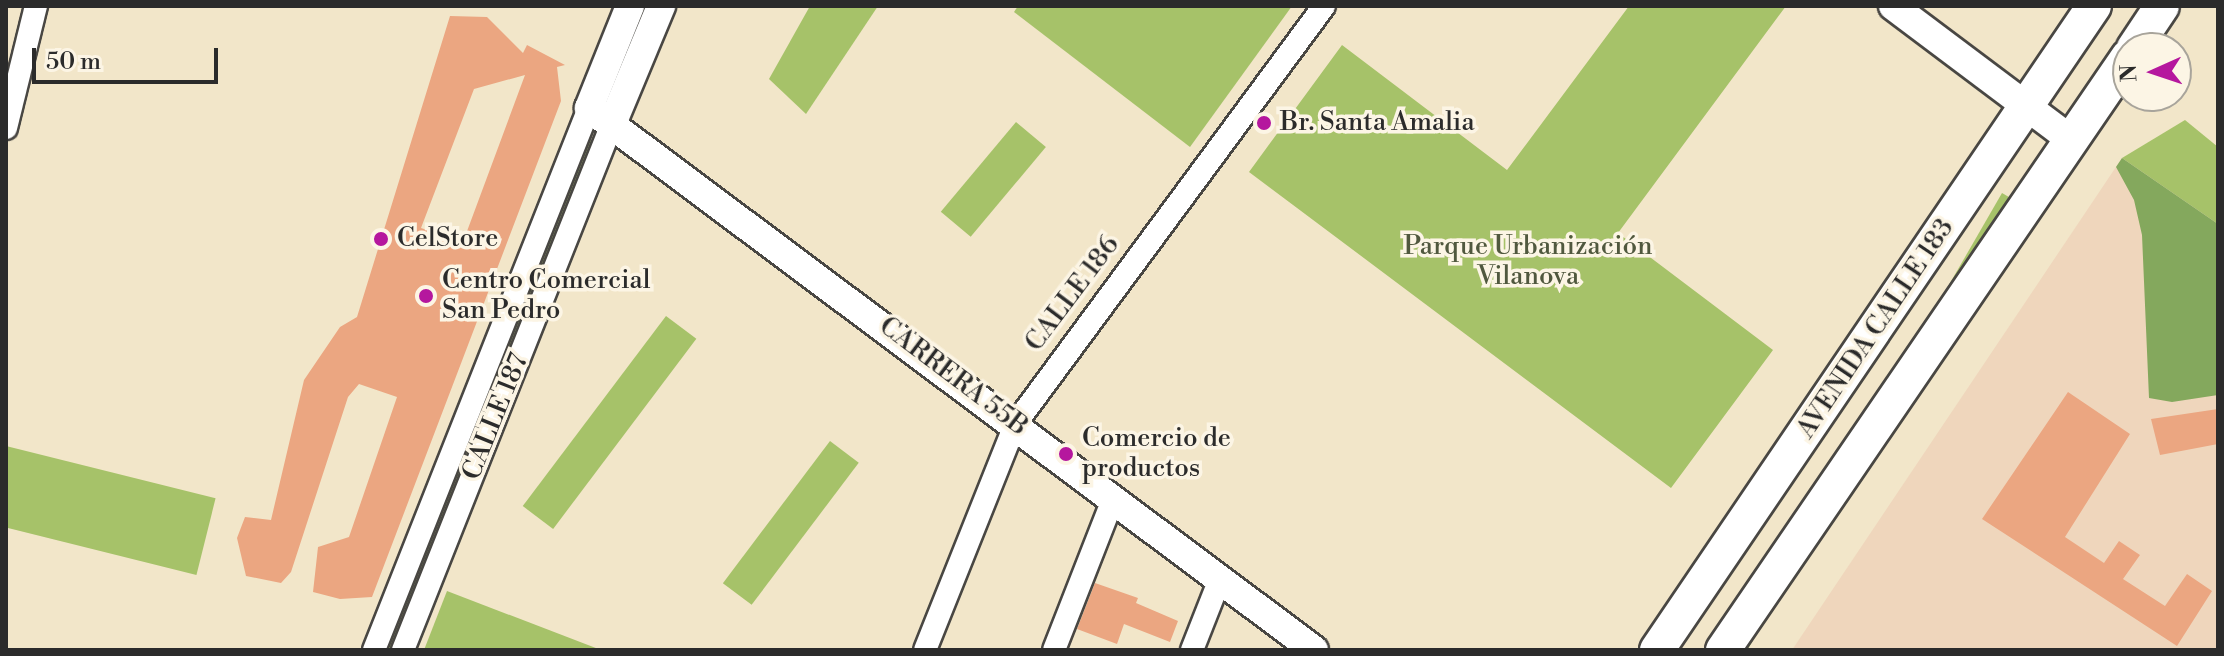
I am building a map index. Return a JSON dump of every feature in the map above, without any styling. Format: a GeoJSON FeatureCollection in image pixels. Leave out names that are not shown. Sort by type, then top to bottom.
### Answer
{"type":"FeatureCollection","features":[{"type":"Feature","properties":{"kind":"main road","name":"AVENIDA CALLE 183"},"geometry":{"type":"LineString","coordinates":[[1657,650],[2094,6]]}},
{"type":"Feature","properties":{"kind":"main road"},"geometry":{"type":"LineString","coordinates":[[2145,32],[2162,6]]}},
{"type":"Feature","properties":{"kind":"main road","name":"AVENIDA CALLE 183"},"geometry":{"type":"LineString","coordinates":[[1723,650],[2112,81]]}},
{"type":"Feature","properties":{"kind":"street"},"geometry":{"type":"LineString","coordinates":[[6,128],[36,6]]}},
{"type":"Feature","properties":{"kind":"street","name":"CALLE 187"},"geometry":{"type":"LineString","coordinates":[[374,650],[630,6]]}},
{"type":"Feature","properties":{"kind":"street","name":"CALLE 187"},"geometry":{"type":"LineString","coordinates":[[403,650],[661,6]]}},
{"type":"Feature","properties":{"kind":"street","name":"CALLE 186"},"geometry":{"type":"LineString","coordinates":[[925,650],[1016,423],[1324,6]]}},
{"type":"Feature","properties":{"kind":"street"},"geometry":{"type":"LineString","coordinates":[[1893,6],[2073,141]]}},
{"type":"Feature","properties":{"kind":"street","name":"CARRERA 55B"},"geometry":{"type":"LineString","coordinates":[[589,108],[1016,423],[1314,650]]}},
{"type":"Feature","properties":{"kind":"street"},"geometry":{"type":"LineString","coordinates":[[1054,650],[1114,497]]}},
{"type":"Feature","properties":{"kind":"street"},"geometry":{"type":"LineString","coordinates":[[1192,650],[1220,579]]}},
{"type":"Feature","properties":{"kind":"shaded area"},"geometry":{"type":"Polygon","coordinates":[[[2122,158],[2218,224],[2218,650],[1792,650],[2122,158]]]}},
{"type":"Feature","properties":{"kind":"green space"},"geometry":{"type":"Polygon","coordinates":[[[810,6],[878,6],[806,114],[769,79],[810,6]]]}},
{"type":"Feature","properties":{"kind":"green space"},"geometry":{"type":"Polygon","coordinates":[[[1018,6],[1292,6],[1190,147],[1014,12],[1018,6]]]}},
{"type":"Feature","properties":{"kind":"green space","name":"Parque Urbanización Vilanova"},"geometry":{"type":"Polygon","coordinates":[[[1629,6],[1786,6],[1618,233],[1773,350],[1671,488],[1249,172],[1342,45],[1507,170],[1629,6]]]}},
{"type":"Feature","properties":{"kind":"green space"},"geometry":{"type":"Polygon","coordinates":[[[2185,120],[2218,147],[2218,224],[2122,158],[2185,120]]]}},
{"type":"Feature","properties":{"kind":"green space"},"geometry":{"type":"Polygon","coordinates":[[[1016,122],[1046,147],[971,237],[941,212],[1016,122]]]}},
{"type":"Feature","properties":{"kind":"green space"},"geometry":{"type":"Polygon","coordinates":[[[589,138],[593,145],[391,650],[383,650],[589,138]]]}},
{"type":"Feature","properties":{"kind":"green space"},"geometry":{"type":"Polygon","coordinates":[[[2122,158],[2218,224],[2218,395],[2172,402],[2149,398],[2142,235],[2134,200],[2116,167],[2122,158]]]}},
{"type":"Feature","properties":{"kind":"green space"},"geometry":{"type":"Polygon","coordinates":[[[2002,193],[2009,197],[1747,650],[1738,650],[2002,193]]]}},
{"type":"Feature","properties":{"kind":"green space"},"geometry":{"type":"Polygon","coordinates":[[[666,316],[696,339],[553,529],[523,506],[666,316]]]}},
{"type":"Feature","properties":{"kind":"green space"},"geometry":{"type":"Polygon","coordinates":[[[830,441],[859,463],[752,605],[723,583],[830,441]]]}},
{"type":"Feature","properties":{"kind":"green space"},"geometry":{"type":"Polygon","coordinates":[[[6,446],[216,498],[196,575],[6,527],[6,446]]]}},
{"type":"Feature","properties":{"kind":"green space"},"geometry":{"type":"Polygon","coordinates":[[[447,591],[601,650],[424,650],[447,591]]]}},
{"type":"Feature","properties":{"kind":"building","name":"Centro Comercial San Pedro"},"geometry":{"type":"Polygon","coordinates":[[[450,16],[487,17],[523,53],[527,45],[565,65],[557,67],[561,101],[372,597],[340,599],[313,592],[318,547],[349,537],[397,397],[359,384],[348,397],[291,572],[281,583],[246,576],[237,538],[245,517],[271,520],[304,380],[340,327],[357,317],[450,16]],[[525,75],[474,89],[421,228],[463,242],[525,75]]]}},
{"type":"Feature","properties":{"kind":"building"},"geometry":{"type":"Polygon","coordinates":[[[2068,392],[2130,434],[2065,537],[2104,563],[2119,541],[2140,555],[2123,579],[2165,606],[2187,574],[2212,591],[2177,646],[1982,519],[2068,392]]]}},
{"type":"Feature","properties":{"kind":"building"},"geometry":{"type":"Polygon","coordinates":[[[2218,409],[2218,444],[2160,455],[2151,419],[2218,409]]]}},
{"type":"Feature","properties":{"kind":"building"},"geometry":{"type":"Polygon","coordinates":[[[1095,583],[1138,598],[1136,603],[1178,621],[1170,642],[1124,624],[1117,644],[1077,629],[1095,583]]]}},
{"type":"Feature","properties":{"kind":"place","name":"Br. Santa Amalia"},"geometry":{"type":"Point","coordinates":[1264,123]}},
{"type":"Feature","properties":{"kind":"place","name":"CelStore"},"geometry":{"type":"Point","coordinates":[381,239]}},
{"type":"Feature","properties":{"kind":"place","name":"Centro Comercial San Pedro"},"geometry":{"type":"Point","coordinates":[426,296]}},
{"type":"Feature","properties":{"kind":"place","name":"Comercio de productos"},"geometry":{"type":"Point","coordinates":[1066,454]}}]}
